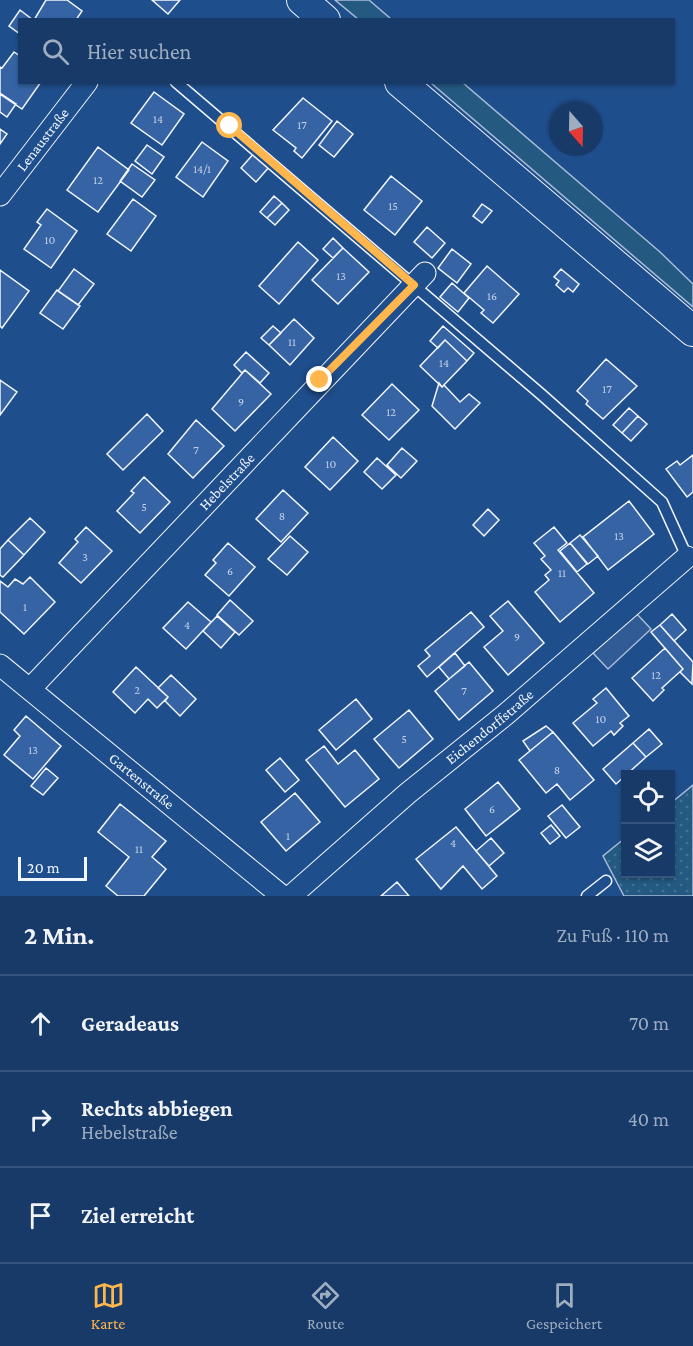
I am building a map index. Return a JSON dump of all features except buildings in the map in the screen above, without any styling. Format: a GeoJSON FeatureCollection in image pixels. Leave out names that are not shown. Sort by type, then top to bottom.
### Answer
{"type":"FeatureCollection","features":[{"type":"Feature","properties":{"kind":"street"},"geometry":{"type":"LineString","coordinates":[[302,0],[323,18]]}},
{"type":"Feature","properties":{"kind":"street","name":"Lenaustraße"},"geometry":{"type":"LineString","coordinates":[[0,195],[85,84]]}},
{"type":"Feature","properties":{"kind":"street"},"geometry":{"type":"LineString","coordinates":[[402,84],[693,331]]}},
{"type":"Feature","properties":{"kind":"street","name":"Hebelstraße"},"geometry":{"type":"LineString","coordinates":[[30,689],[419,279]]}},
{"type":"Feature","properties":{"kind":"street","name":"Eichendorffstraße"},"geometry":{"type":"LineString","coordinates":[[291,896],[408,793],[506,715],[687,557]]}},
{"type":"Feature","properties":{"kind":"street","name":"Gartenstraße"},"geometry":{"type":"LineString","coordinates":[[0,665],[282,896]]}},
{"type":"Feature","properties":{"kind":"lane"},"geometry":{"type":"LineString","coordinates":[[178,84],[419,279],[662,502],[687,557]]}},
{"type":"Feature","properties":{"kind":"lane"},"geometry":{"type":"LineString","coordinates":[[586,896],[606,881]]}},
{"type":"Feature","properties":{"kind":"shaded area"},"geometry":{"type":"Polygon","coordinates":[[[335,0],[369,0],[390,18],[357,18],[335,0]]]}},
{"type":"Feature","properties":{"kind":"shaded area"},"geometry":{"type":"Polygon","coordinates":[[[432,84],[464,84],[660,252],[693,284],[693,307],[432,84]]]}},
{"type":"Feature","properties":{"kind":"shaded area"},"geometry":{"type":"Polygon","coordinates":[[[636,613],[651,629],[608,669],[593,653],[636,613]]]}},
{"type":"Feature","properties":{"kind":"shaded area"},"geometry":{"type":"Polygon","coordinates":[[[693,785],[693,896],[624,896],[603,856],[621,841],[621,878],[675,878],[675,800],[693,785]]]}},
{"type":"Feature","properties":{"kind":"route"},"geometry":{"type":"LineString","coordinates":[[230,126],[414,285],[320,380]]}}]}
